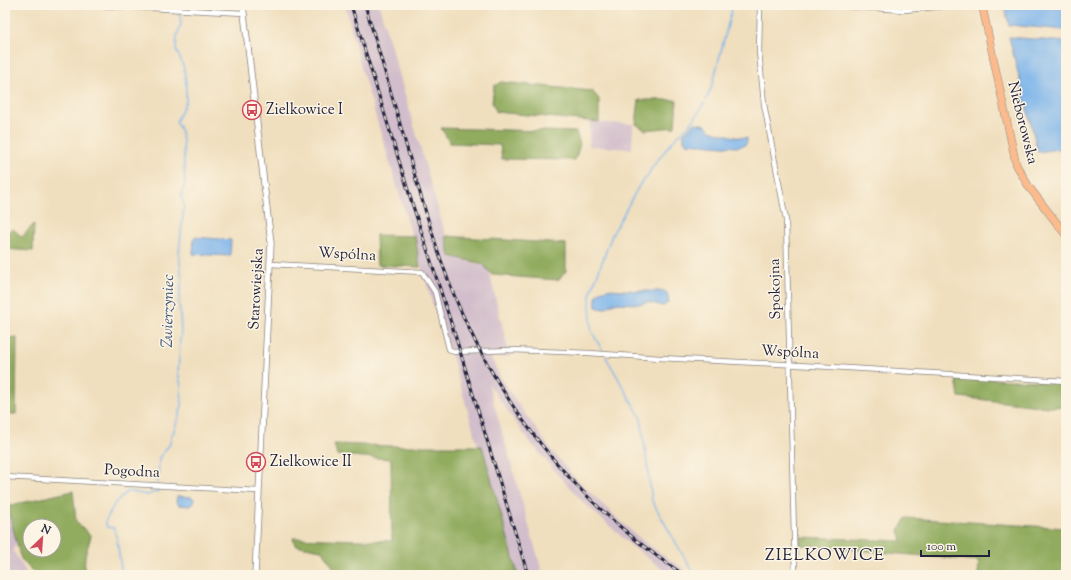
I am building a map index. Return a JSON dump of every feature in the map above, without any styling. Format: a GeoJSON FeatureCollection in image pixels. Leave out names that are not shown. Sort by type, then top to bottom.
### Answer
{"type":"FeatureCollection","features":[{"type":"Feature","properties":{"kind":"main road","name":"Nieborowska"},"geometry":{"type":"LineString","coordinates":[[982,5],[1016,164],[1029,187],[1066,235]]}},
{"type":"Feature","properties":{"kind":"street"},"geometry":{"type":"LineString","coordinates":[[95,5],[244,13]]}},
{"type":"Feature","properties":{"kind":"street","name":"Starowiejska"},"geometry":{"type":"LineString","coordinates":[[243,5],[269,222],[270,264],[255,575]]}},
{"type":"Feature","properties":{"kind":"street","name":"Spokojna"},"geometry":{"type":"LineString","coordinates":[[760,5],[758,51],[764,104],[786,220],[795,575]]}},
{"type":"Feature","properties":{"kind":"street"},"geometry":{"type":"LineString","coordinates":[[828,5],[904,10],[957,5]]}},
{"type":"Feature","properties":{"kind":"street","name":"Wspólna"},"geometry":{"type":"LineString","coordinates":[[270,264],[422,272],[435,292],[449,348],[452,352],[512,350],[589,353],[1066,381]]}},
{"type":"Feature","properties":{"kind":"street","name":"Pogodna"},"geometry":{"type":"LineString","coordinates":[[5,477],[258,491]]}},
{"type":"Feature","properties":{"kind":"shaded area"},"geometry":{"type":"Polygon","coordinates":[[[345,5],[379,5],[452,257],[488,267],[510,357],[490,356],[501,378],[552,451],[574,477],[643,541],[692,575],[669,574],[633,547],[584,503],[523,433],[488,383],[543,575],[516,575],[452,357],[432,302],[362,71],[345,5]]]}},
{"type":"Feature","properties":{"kind":"shaded area"},"geometry":{"type":"Polygon","coordinates":[[[590,122],[633,124],[632,149],[589,146],[590,122]]]}},
{"type":"Feature","properties":{"kind":"shaded area"},"geometry":{"type":"Polygon","coordinates":[[[5,504],[19,533],[13,551],[28,575],[5,575],[5,504]]]}},
{"type":"Feature","properties":{"kind":"green space"},"geometry":{"type":"Polygon","coordinates":[[[501,82],[592,91],[599,99],[599,122],[496,112],[492,102],[494,86],[501,82]]]}},
{"type":"Feature","properties":{"kind":"green space"},"geometry":{"type":"Polygon","coordinates":[[[639,100],[677,100],[675,127],[645,130],[636,124],[639,100]]]}},
{"type":"Feature","properties":{"kind":"green space"},"geometry":{"type":"Polygon","coordinates":[[[441,128],[576,132],[580,144],[575,160],[502,159],[500,145],[450,143],[441,128]]]}},
{"type":"Feature","properties":{"kind":"green space"},"geometry":{"type":"Polygon","coordinates":[[[34,224],[33,251],[5,249],[5,233],[13,229],[22,237],[34,224]]]}},
{"type":"Feature","properties":{"kind":"green space"},"geometry":{"type":"Polygon","coordinates":[[[376,235],[415,236],[420,267],[377,265],[376,235]]]}},
{"type":"Feature","properties":{"kind":"green space"},"geometry":{"type":"Polygon","coordinates":[[[446,236],[566,244],[566,271],[558,280],[492,275],[483,264],[450,256],[446,236]]]}},
{"type":"Feature","properties":{"kind":"green space"},"geometry":{"type":"Polygon","coordinates":[[[5,337],[17,338],[16,414],[5,414],[5,337]]]}},
{"type":"Feature","properties":{"kind":"green space"},"geometry":{"type":"Polygon","coordinates":[[[956,378],[1066,382],[1066,407],[1048,407],[959,397],[956,378]]]}},
{"type":"Feature","properties":{"kind":"green space"},"geometry":{"type":"Polygon","coordinates":[[[334,444],[482,446],[518,575],[336,575],[336,570],[321,550],[295,545],[293,538],[392,541],[391,459],[337,455],[334,444]]]}},
{"type":"Feature","properties":{"kind":"green space"},"geometry":{"type":"Polygon","coordinates":[[[73,491],[76,521],[91,536],[85,556],[84,575],[36,575],[21,559],[7,506],[73,491]]]}},
{"type":"Feature","properties":{"kind":"green space"},"geometry":{"type":"Polygon","coordinates":[[[906,518],[1066,528],[1066,575],[978,575],[979,561],[800,545],[800,537],[902,541],[899,530],[906,518]]]}},
{"type":"Feature","properties":{"kind":"water"},"geometry":{"type":"Polygon","coordinates":[[[1004,5],[1066,5],[1066,30],[1009,25],[1004,5]]]}},
{"type":"Feature","properties":{"kind":"water"},"geometry":{"type":"Polygon","coordinates":[[[1009,37],[1066,42],[1066,148],[1038,152],[1009,37]]]}},
{"type":"Feature","properties":{"kind":"water"},"geometry":{"type":"Polygon","coordinates":[[[695,123],[706,125],[710,130],[716,132],[735,137],[747,138],[747,142],[745,145],[737,147],[687,143],[684,141],[684,133],[695,123]]]}},
{"type":"Feature","properties":{"kind":"water"},"geometry":{"type":"Polygon","coordinates":[[[194,237],[231,240],[230,256],[193,254],[194,237]]]}},
{"type":"Feature","properties":{"kind":"water"},"geometry":{"type":"Polygon","coordinates":[[[607,289],[664,291],[667,293],[668,301],[667,304],[663,306],[648,302],[640,304],[614,303],[604,309],[596,307],[597,295],[601,291],[607,289]]]}},
{"type":"Feature","properties":{"kind":"water"},"geometry":{"type":"Polygon","coordinates":[[[177,496],[192,497],[194,499],[194,503],[191,506],[179,505],[176,502],[177,496]]]}},
{"type":"Feature","properties":{"kind":"waterway","name":"Zwierzyniec"},"geometry":{"type":"LineString","coordinates":[[158,484],[159,458],[170,444],[171,436],[182,406],[181,386],[178,373],[181,329],[179,301],[182,279],[179,253],[184,205],[181,196],[185,183],[183,141],[180,128],[176,122],[186,101],[186,84],[184,68],[176,49],[177,36],[181,24],[180,16],[175,5]]}},
{"type":"Feature","properties":{"kind":"waterway"},"geometry":{"type":"LineString","coordinates":[[706,100],[712,86],[733,5]]}},
{"type":"Feature","properties":{"kind":"waterway"},"geometry":{"type":"LineString","coordinates":[[602,350],[591,330],[590,295],[612,235],[640,184],[647,177],[651,169],[671,143],[694,120],[704,103]]}},
{"type":"Feature","properties":{"kind":"waterway"},"geometry":{"type":"LineString","coordinates":[[606,357],[641,418],[652,501],[691,569],[690,575]]}},
{"type":"Feature","properties":{"kind":"waterway","name":"Zwierzyniec"},"geometry":{"type":"LineString","coordinates":[[122,575],[114,528],[107,527],[105,522],[115,503],[128,491],[147,495],[158,491],[158,487]]}},
{"type":"Feature","properties":{"kind":"railway"},"geometry":{"type":"LineString","coordinates":[[351,5],[412,203],[456,338],[528,575]]}},
{"type":"Feature","properties":{"kind":"railway"},"geometry":{"type":"LineString","coordinates":[[365,5],[438,252],[457,303],[484,358],[530,429],[556,462],[585,494],[616,523],[649,550],[684,575]]}},
{"type":"Feature","properties":{"kind":"place","name":"Zielkowice I"},"geometry":{"type":"Point","coordinates":[252,110]}},
{"type":"Feature","properties":{"kind":"place","name":"Zielkowice II"},"geometry":{"type":"Point","coordinates":[256,462]}},
{"type":"Feature","properties":{"kind":"district","name":"ZIELKOWICE"},"geometry":{"type":"Point","coordinates":[825,556]}}]}
